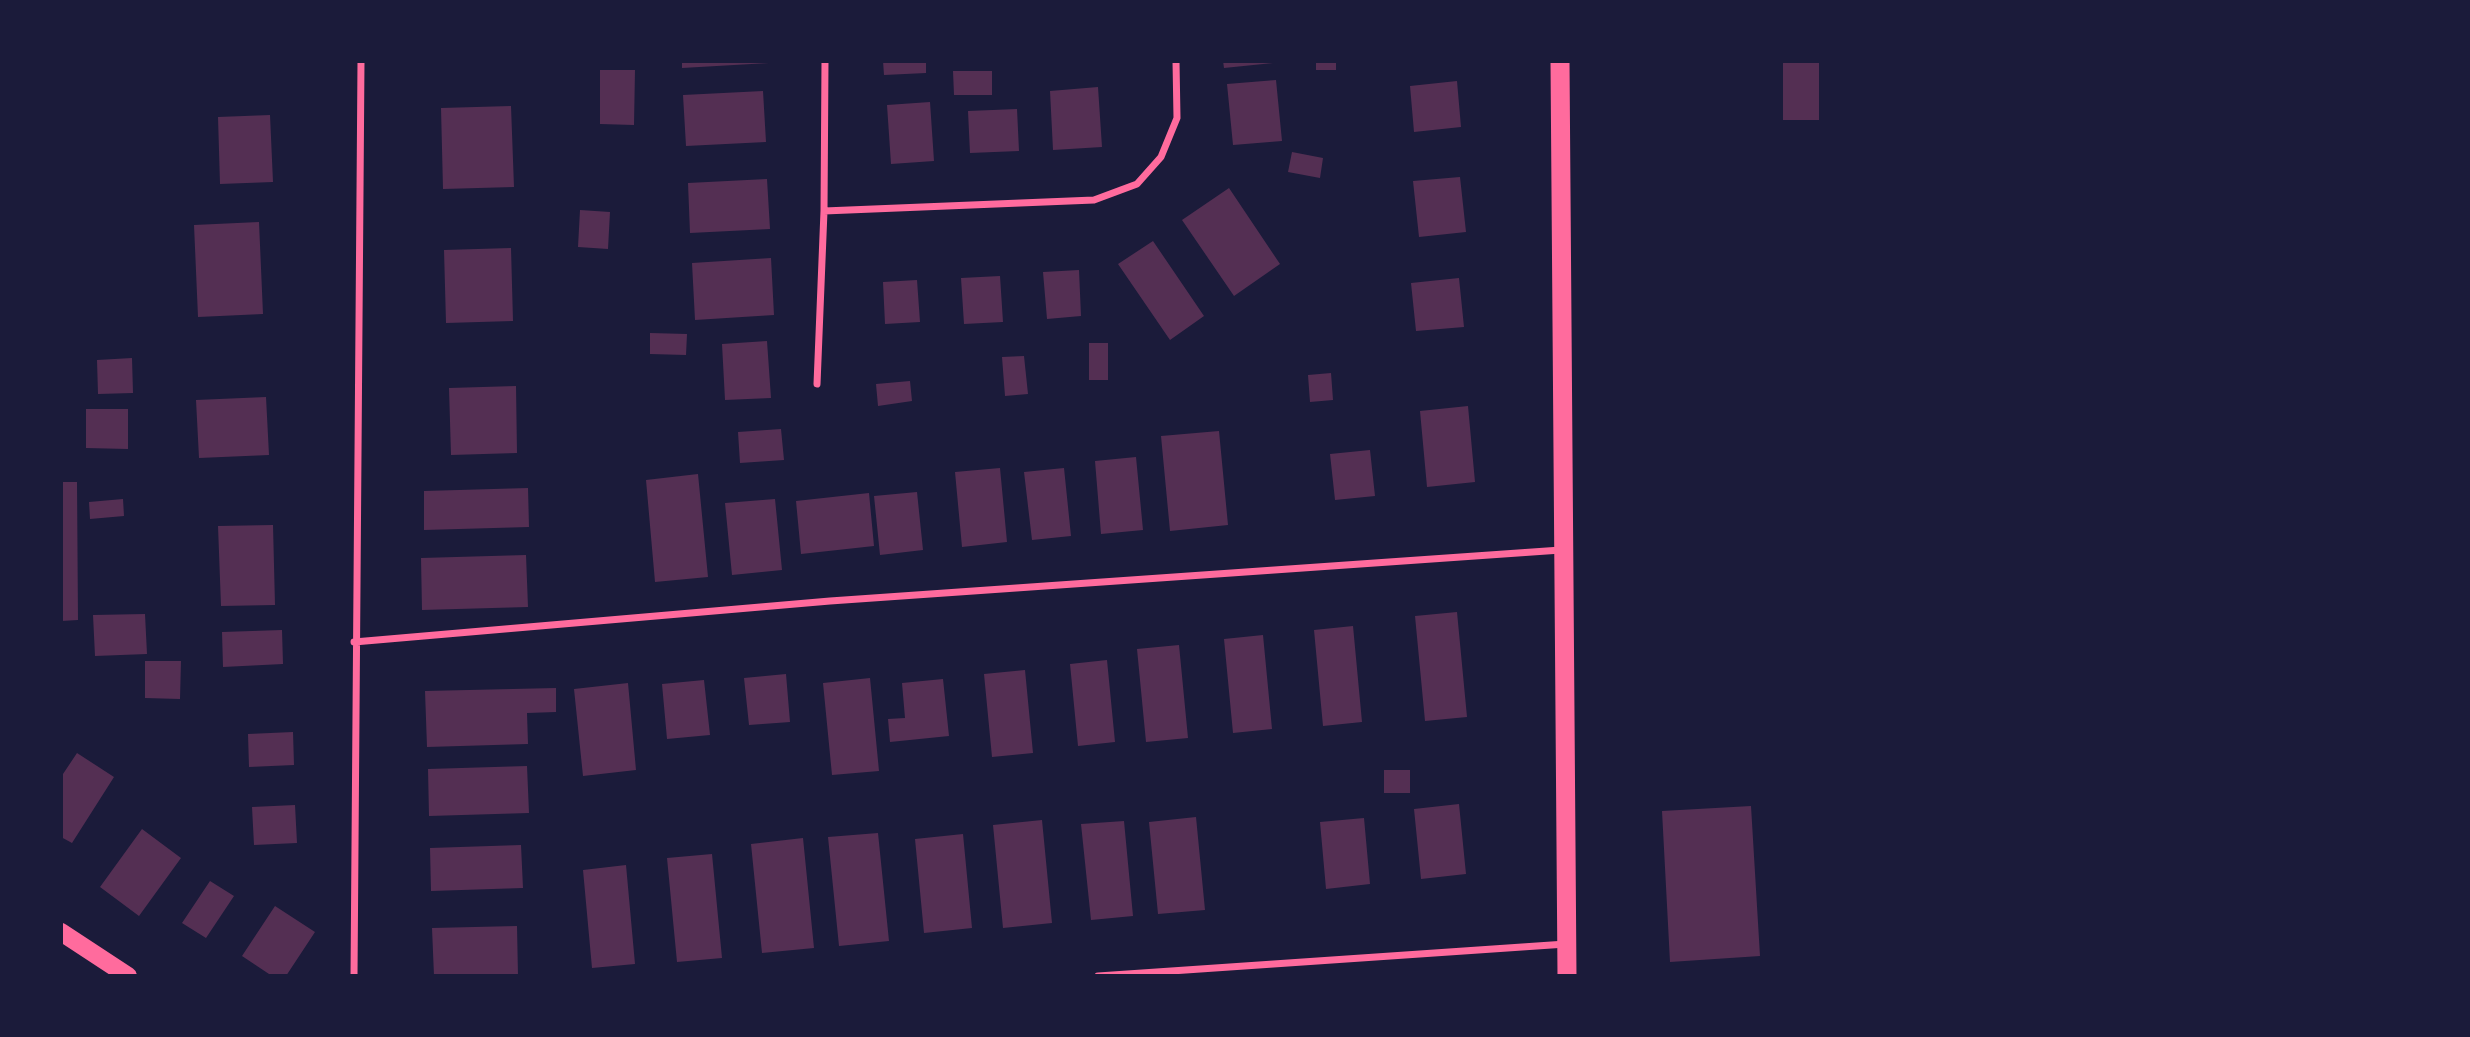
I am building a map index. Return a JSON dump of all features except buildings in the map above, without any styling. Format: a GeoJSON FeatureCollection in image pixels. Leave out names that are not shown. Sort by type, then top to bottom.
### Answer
{"type":"FeatureCollection","features":[{"type":"Feature","properties":{"kind":"highway"},"geometry":{"type":"LineString","coordinates":[[1560,61],[1567,976]]}},
{"type":"Feature","properties":{"kind":"main road"},"geometry":{"type":"LineString","coordinates":[[61,932],[128,976]]}},
{"type":"Feature","properties":{"kind":"street"},"geometry":{"type":"LineString","coordinates":[[354,976],[354,642],[362,179],[361,61]]}},
{"type":"Feature","properties":{"kind":"street"},"geometry":{"type":"LineString","coordinates":[[817,384],[824,211],[825,61]]}},
{"type":"Feature","properties":{"kind":"street"},"geometry":{"type":"LineString","coordinates":[[824,211],[1094,200],[1137,184],[1161,157],[1177,118],[1176,61]]}},
{"type":"Feature","properties":{"kind":"street"},"geometry":{"type":"LineString","coordinates":[[354,642],[830,601],[1564,550]]}},
{"type":"Feature","properties":{"kind":"street"},"geometry":{"type":"LineString","coordinates":[[1098,976],[1567,944]]}}]}
